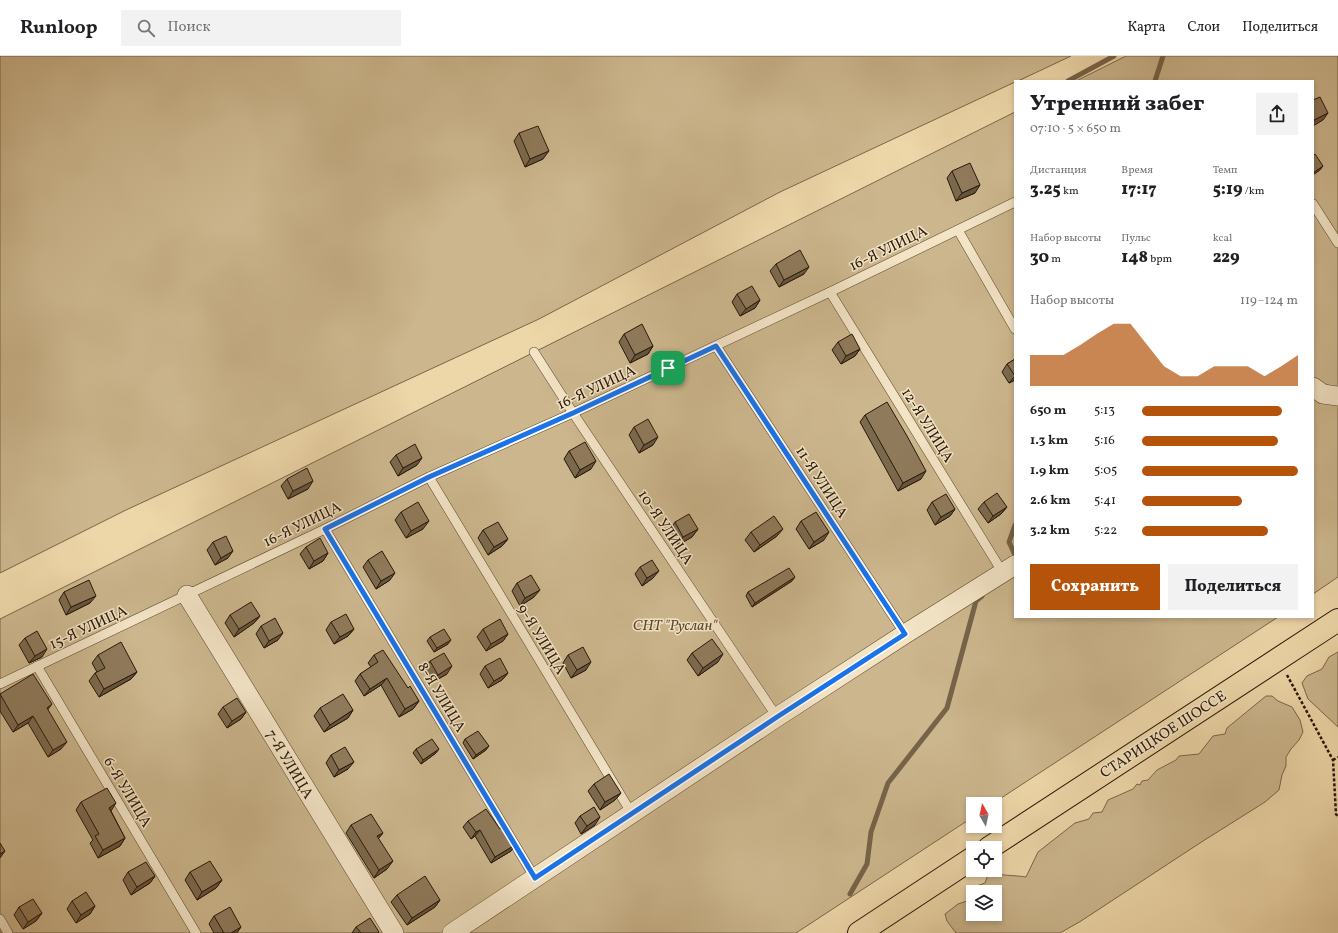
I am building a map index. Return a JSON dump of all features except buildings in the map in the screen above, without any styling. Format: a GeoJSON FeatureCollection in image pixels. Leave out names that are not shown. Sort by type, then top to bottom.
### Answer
{"type":"FeatureCollection","features":[{"type":"Feature","properties":{"kind":"main road","name":"СТАРИЦКОЕ ШОССЕ"},"geometry":{"type":"LineString","coordinates":[[1000,841],[1338,620]]}},
{"type":"Feature","properties":{"kind":"main road"},"geometry":{"type":"LineString","coordinates":[[859,933],[966,863]]}},
{"type":"Feature","properties":{"kind":"street"},"geometry":{"type":"LineString","coordinates":[[1314,388],[1323,394],[1338,396]]}},
{"type":"Feature","properties":{"kind":"street"},"geometry":{"type":"LineString","coordinates":[[452,933],[777,717],[1009,569]]}},
{"type":"Feature","properties":{"kind":"street","name":"7-Я УЛИЦА"},"geometry":{"type":"LineString","coordinates":[[187,595],[394,933]]}},
{"type":"Feature","properties":{"kind":"lane","name":"16-Я УЛИЦА"},"geometry":{"type":"LineString","coordinates":[[187,595],[429,477],[573,413],[716,346],[1014,202]]}},
{"type":"Feature","properties":{"kind":"lane"},"geometry":{"type":"LineString","coordinates":[[1314,206],[1338,243]]}},
{"type":"Feature","properties":{"kind":"lane"},"geometry":{"type":"LineString","coordinates":[[958,230],[1014,327]]}},
{"type":"Feature","properties":{"kind":"lane","name":"12-Я УЛИЦА"},"geometry":{"type":"LineString","coordinates":[[830,292],[1009,569]]}},
{"type":"Feature","properties":{"kind":"lane","name":"11-Я УЛИЦА"},"geometry":{"type":"LineString","coordinates":[[716,346],[905,634]]}},
{"type":"Feature","properties":{"kind":"lane","name":"10-Я УЛИЦА"},"geometry":{"type":"LineString","coordinates":[[534,352],[573,413],[777,717]]}},
{"type":"Feature","properties":{"kind":"lane","name":"9-Я УЛИЦА"},"geometry":{"type":"LineString","coordinates":[[429,477],[632,814]]}},
{"type":"Feature","properties":{"kind":"lane","name":"8-Я УЛИЦА"},"geometry":{"type":"LineString","coordinates":[[325,529],[535,878]]}},
{"type":"Feature","properties":{"kind":"lane","name":"15-Я УЛИЦА"},"geometry":{"type":"LineString","coordinates":[[0,684],[187,595]]}},
{"type":"Feature","properties":{"kind":"lane","name":"6-Я УЛИЦА"},"geometry":{"type":"LineString","coordinates":[[37,666],[196,933]]}},
{"type":"Feature","properties":{"kind":"lane"},"geometry":{"type":"LineString","coordinates":[[0,920],[8,933]]}},
{"type":"Feature","properties":{"kind":"path"},"geometry":{"type":"LineString","coordinates":[[1278,659],[1333,760],[1336,814],[1338,817]]}},
{"type":"Feature","properties":{"kind":"path"},"geometry":{"type":"LineString","coordinates":[[1333,760],[1338,757]]}},
{"type":"Feature","properties":{"kind":"green space"},"geometry":{"type":"Polygon","coordinates":[[[0,56],[1071,56],[1020,80],[1014,80],[1014,82],[780,192],[539,319],[126,510],[0,573],[0,56]]]}},
{"type":"Feature","properties":{"kind":"green space"},"geometry":{"type":"Polygon","coordinates":[[[1126,56],[1338,56],[1338,577],[1314,593],[1314,80],[1078,80],[1126,56]]]}},
{"type":"Feature","properties":{"kind":"green space","name":"СНТ \"Руслан\""},"geometry":{"type":"Polygon","coordinates":[[[1014,112],[1014,618],[1276,618],[1002,797],[966,797],[966,822],[796,933],[0,933],[0,619],[1014,112]]]}},
{"type":"Feature","properties":{"kind":"green space"},"geometry":{"type":"Polygon","coordinates":[[[1338,652],[1338,727],[1308,699],[1302,683],[1307,676],[1322,669],[1329,657],[1338,652]]]}},
{"type":"Feature","properties":{"kind":"green space"},"geometry":{"type":"Polygon","coordinates":[[[1266,696],[1272,696],[1278,701],[1292,707],[1300,720],[1303,732],[1286,757],[1286,766],[1282,775],[1279,790],[1265,802],[1060,933],[956,933],[947,921],[945,914],[958,904],[966,901],[966,921],[1002,921],[1002,885],[979,885],[985,883],[987,877],[1002,877],[1002,874],[1026,877],[1038,852],[1075,823],[1089,819],[1093,813],[1102,812],[1108,800],[1133,789],[1137,784],[1140,785],[1142,781],[1148,780],[1157,770],[1176,760],[1179,756],[1199,754],[1213,736],[1225,734],[1227,728],[1266,696]]]}},
{"type":"Feature","properties":{"kind":"waterway"},"geometry":{"type":"LineString","coordinates":[[1070,80],[1114,56]]}},
{"type":"Feature","properties":{"kind":"waterway"},"geometry":{"type":"LineString","coordinates":[[1155,80],[1163,56]]}},
{"type":"Feature","properties":{"kind":"waterway"},"geometry":{"type":"LineString","coordinates":[[1014,528],[1009,542],[1014,553]]}},
{"type":"Feature","properties":{"kind":"waterway"},"geometry":{"type":"LineString","coordinates":[[850,894],[867,864],[871,832],[888,783],[947,708],[976,601],[982,596]]}},
{"type":"Feature","properties":{"kind":"route"},"geometry":{"type":"LineString","coordinates":[[716,346],[905,634],[535,878],[325,529],[429,477],[573,413],[668,368],[716,346]]}}]}
